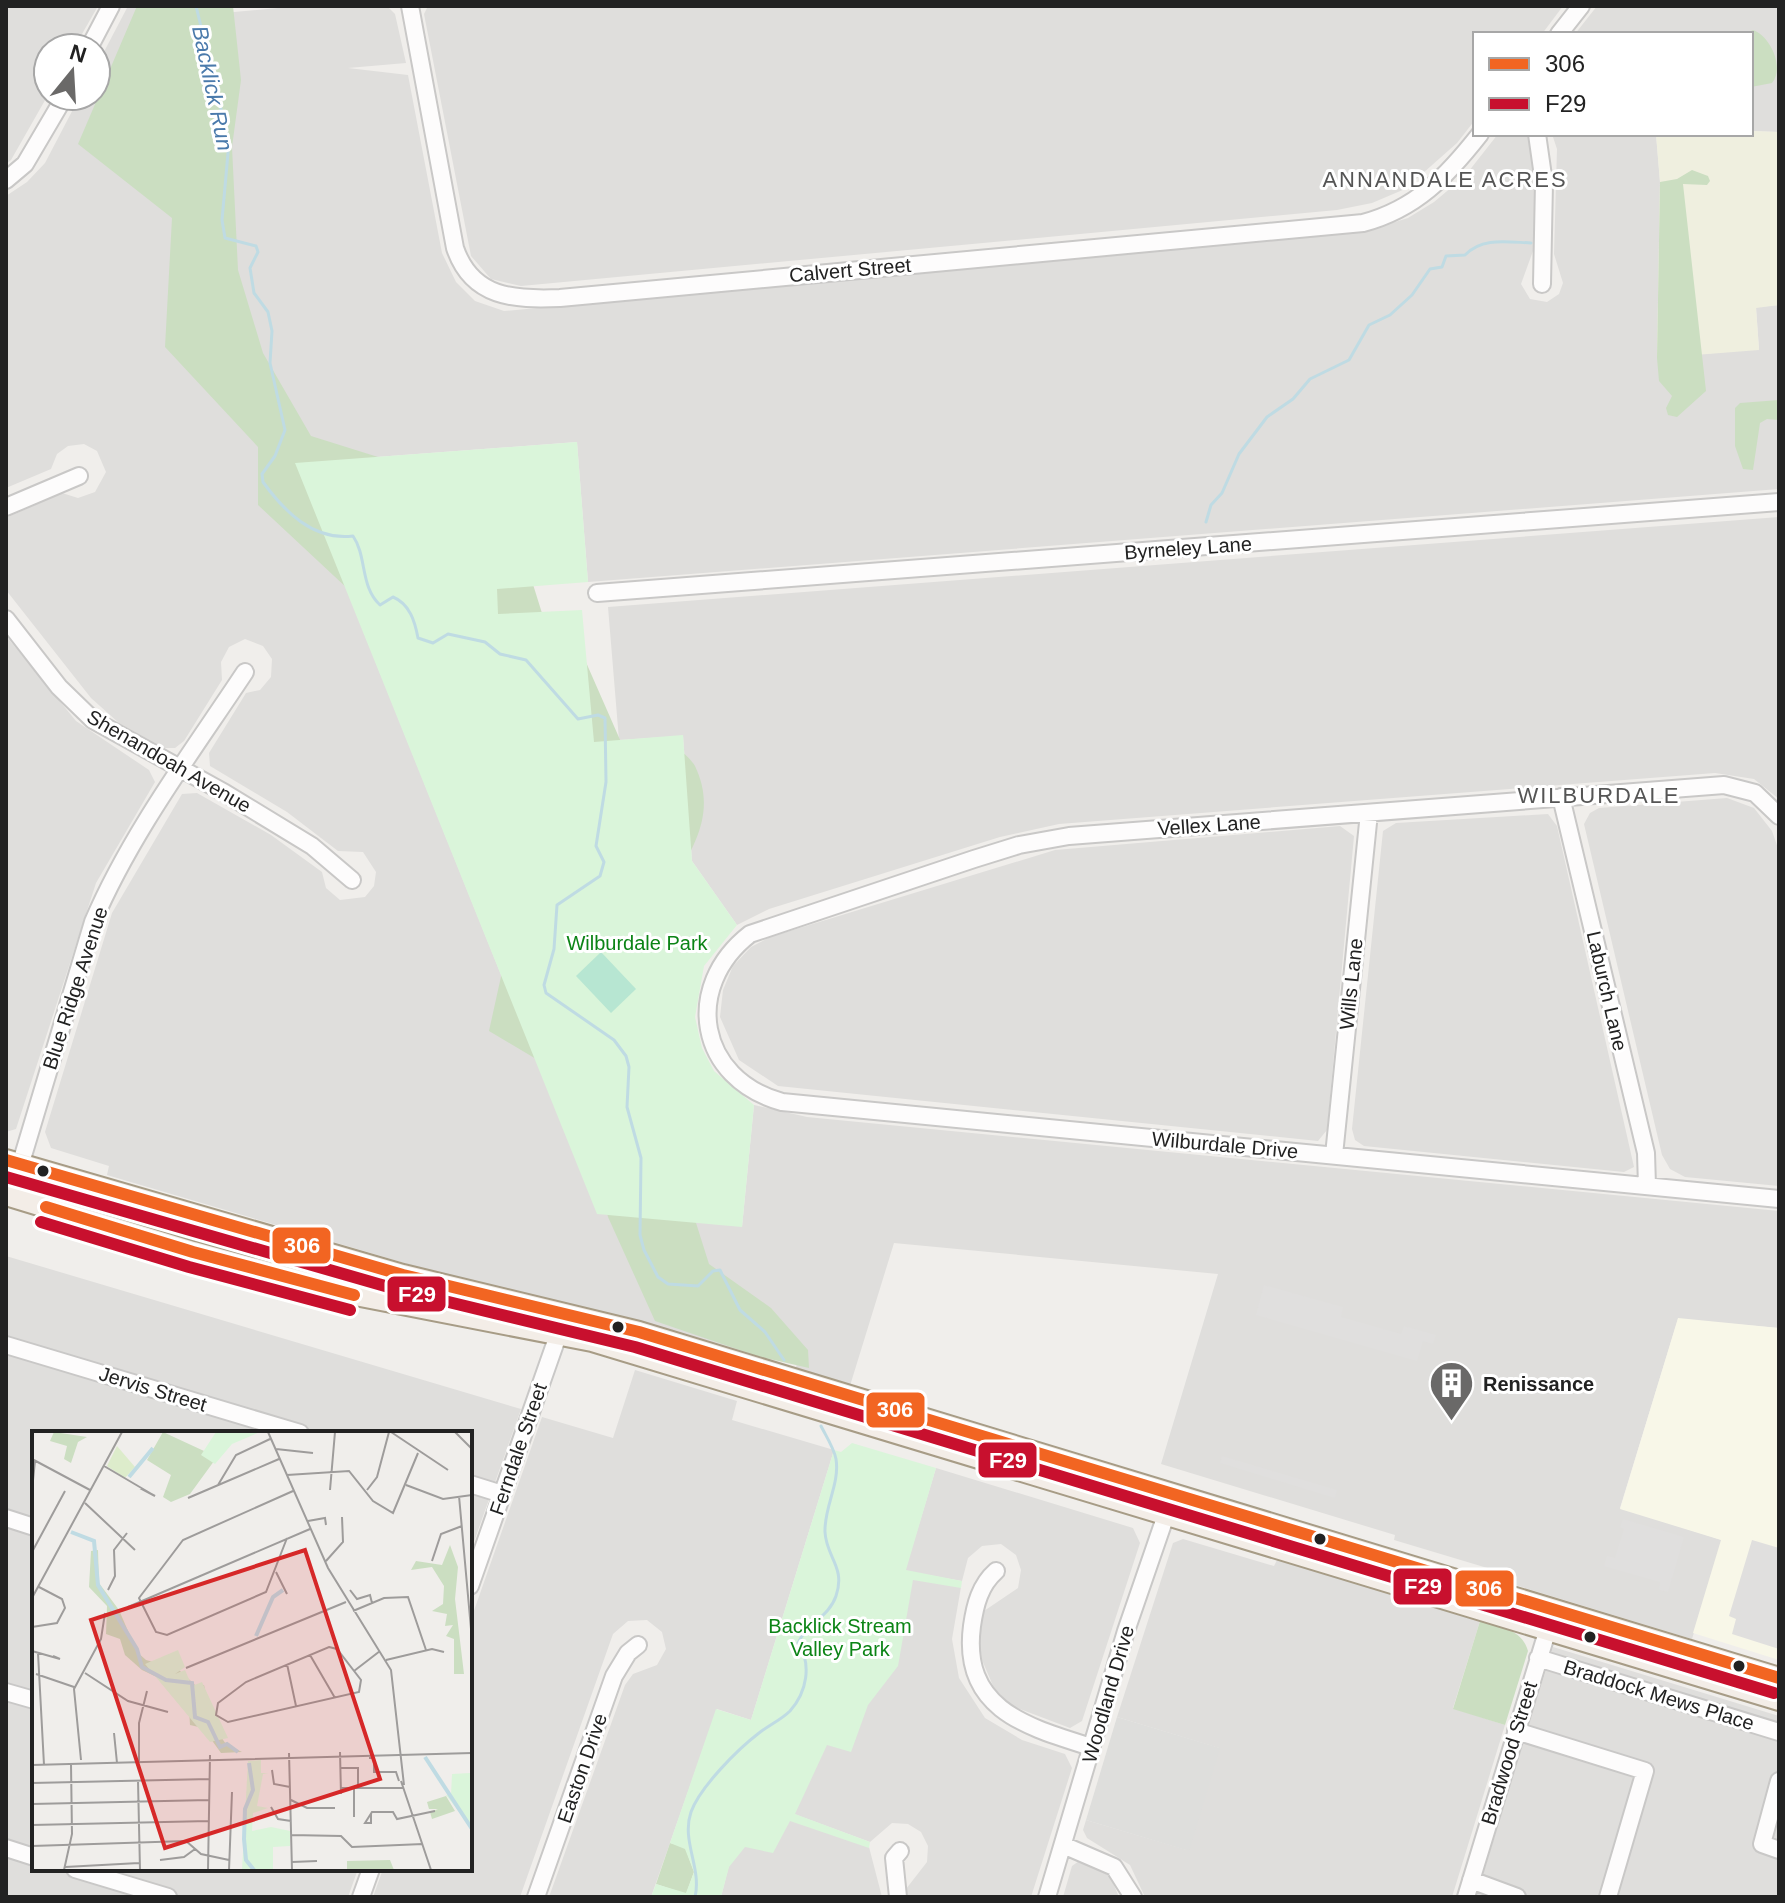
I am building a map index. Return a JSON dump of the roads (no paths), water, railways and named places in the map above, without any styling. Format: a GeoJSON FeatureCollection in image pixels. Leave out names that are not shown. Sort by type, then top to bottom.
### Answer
{"type":"FeatureCollection","features":[{"type":"Feature","properties":{"kind":"main road"},"geometry":{"type":"LineString","coordinates":[[13,1162],[403,1275],[566,1312],[1163,1492],[1551,1620],[1779,1700]]}},
{"type":"Feature","properties":{"kind":"main road"},"geometry":{"type":"LineString","coordinates":[[8,1196],[193,1252],[345,1293],[559,1333],[1166,1515],[1551,1620],[1779,1678]]}},
{"type":"Feature","properties":{"kind":"street"},"geometry":{"type":"LineString","coordinates":[[97,32],[111,6]]}},
{"type":"Feature","properties":{"kind":"street","name":"Calvert Street"},"geometry":{"type":"LineString","coordinates":[[410,6],[459,261],[475,283],[486,291],[510,298],[560,298],[1363,223],[1393,213],[1422,197],[1439,183],[1478,136]]}},
{"type":"Feature","properties":{"kind":"street"},"geometry":{"type":"LineString","coordinates":[[1561,32],[1581,6]]}},
{"type":"Feature","properties":{"kind":"street"},"geometry":{"type":"LineString","coordinates":[[6,180],[25,164],[56,112]]}},
{"type":"Feature","properties":{"kind":"street"},"geometry":{"type":"LineString","coordinates":[[1537,136],[1544,183],[1542,284]]}},
{"type":"Feature","properties":{"kind":"street"},"geometry":{"type":"LineString","coordinates":[[6,507],[79,476]]}},
{"type":"Feature","properties":{"kind":"street","name":"Byrneley Lane"},"geometry":{"type":"LineString","coordinates":[[597,593],[1779,502]]}},
{"type":"Feature","properties":{"kind":"street","name":"Shenandoah Avenue"},"geometry":{"type":"LineString","coordinates":[[6,619],[59,687],[93,720],[312,846],[352,880]]}},
{"type":"Feature","properties":{"kind":"street","name":"Blue Ridge Avenue"},"geometry":{"type":"LineString","coordinates":[[8,1196],[13,1162],[105,894],[181,768],[245,672]]}},
{"type":"Feature","properties":{"kind":"street","name":"Vellex Lane"},"geometry":{"type":"LineString","coordinates":[[708,1026],[711,986],[717,970],[736,945],[761,929],[1019,845],[1069,836],[1724,785],[1755,793],[1779,816]]}},
{"type":"Feature","properties":{"kind":"street","name":"Laburch Lane"},"geometry":{"type":"LineString","coordinates":[[1561,797],[1646,1153],[1647,1186]]}},
{"type":"Feature","properties":{"kind":"street","name":"Wills Lane"},"geometry":{"type":"LineString","coordinates":[[1334,1155],[1369,813]]}},
{"type":"Feature","properties":{"kind":"street","name":"Wilburdale Drive"},"geometry":{"type":"LineString","coordinates":[[708,1026],[718,1055],[738,1081],[782,1102],[1779,1199]]}},
{"type":"Feature","properties":{"kind":"street","name":"Ferndale Street"},"geometry":{"type":"LineString","coordinates":[[472,1580],[566,1312]]}},
{"type":"Feature","properties":{"kind":"street","name":"Jervis Street"},"geometry":{"type":"LineString","coordinates":[[6,1345],[293,1431]]}},
{"type":"Feature","properties":{"kind":"street"},"geometry":{"type":"LineString","coordinates":[[472,1485],[502,1494]]}},
{"type":"Feature","properties":{"kind":"street","name":"Woodland Drive"},"geometry":{"type":"LineString","coordinates":[[1047,1897],[1126,1631],[1166,1515],[1163,1492]]}},
{"type":"Feature","properties":{"kind":"street"},"geometry":{"type":"LineString","coordinates":[[6,1518],[32,1526]]}},
{"type":"Feature","properties":{"kind":"street"},"geometry":{"type":"LineString","coordinates":[[996,1571],[986,1579],[974,1612],[971,1650],[980,1683],[1011,1719],[1091,1747]]}},
{"type":"Feature","properties":{"kind":"street","name":"Bradwood Street"},"geometry":{"type":"LineString","coordinates":[[1466,1897],[1551,1620]]}},
{"type":"Feature","properties":{"kind":"street","name":"Easton Drive"},"geometry":{"type":"LineString","coordinates":[[536,1897],[614,1676],[628,1653],[638,1645]]}},
{"type":"Feature","properties":{"kind":"street","name":"Braddock Mews Place"},"geometry":{"type":"LineString","coordinates":[[1538,1658],[1779,1732]]}},
{"type":"Feature","properties":{"kind":"street"},"geometry":{"type":"LineString","coordinates":[[6,1692],[32,1699]]}},
{"type":"Feature","properties":{"kind":"street"},"geometry":{"type":"LineString","coordinates":[[1516,1731],[1645,1771],[1608,1897]]}},
{"type":"Feature","properties":{"kind":"street"},"geometry":{"type":"LineString","coordinates":[[1779,1781],[1762,1844],[1779,1850]]}},
{"type":"Feature","properties":{"kind":"street"},"geometry":{"type":"LineString","coordinates":[[1063,1845],[1114,1867],[1133,1897]]}},
{"type":"Feature","properties":{"kind":"street"},"geometry":{"type":"LineString","coordinates":[[6,1848],[32,1856]]}},
{"type":"Feature","properties":{"kind":"street"},"geometry":{"type":"LineString","coordinates":[[898,1897],[894,1858],[900,1851]]}},
{"type":"Feature","properties":{"kind":"street"},"geometry":{"type":"LineString","coordinates":[[82,1871],[168,1897]]}},
{"type":"Feature","properties":{"kind":"street"},"geometry":{"type":"LineString","coordinates":[[361,1897],[370,1871]]}},
{"type":"Feature","properties":{"kind":"street"},"geometry":{"type":"LineString","coordinates":[[1471,1880],[1517,1897]]}},
{"type":"Feature","properties":{"kind":"waterway","name":"Backlick Run"},"geometry":{"type":"LineString","coordinates":[[196,6],[229,142],[222,220],[225,238],[256,246],[258,252],[250,268],[254,293],[268,312],[272,331],[270,363],[285,430],[275,456],[262,474],[263,482],[290,513],[312,529],[325,534],[353,536],[374,598],[380,605],[393,597],[404,604],[418,638],[433,643],[448,634],[485,642],[500,654],[526,660],[578,719],[598,715],[605,718],[606,782],[596,846],[604,862],[600,876],[557,905],[554,949],[544,985],[546,993],[614,1040],[626,1056],[629,1067],[627,1107],[641,1158],[640,1235],[658,1277],[668,1284],[698,1286],[713,1271],[720,1270],[740,1310],[765,1332],[784,1360]]}},
{"type":"Feature","properties":{"kind":"waterway"},"geometry":{"type":"LineString","coordinates":[[1206,522],[1211,505],[1222,493],[1239,454],[1267,417],[1293,399],[1310,379],[1349,360],[1369,325],[1390,315],[1412,295],[1430,269],[1442,267],[1446,256],[1465,255],[1479,245],[1531,243]]}},
{"type":"Feature","properties":{"kind":"waterway","name":"Backlick Run"},"geometry":{"type":"LineString","coordinates":[[695,1897],[696,1876],[688,1833],[691,1812],[711,1780],[731,1758],[796,1703],[806,1678],[805,1660],[798,1643],[828,1610],[836,1596],[839,1577],[825,1532],[837,1468],[832,1446],[821,1426]]}},
{"type":"Feature","properties":{"kind":"place","name":"Renissance"},"geometry":{"type":"Point","coordinates":[1452,1423]}},
{"type":"Feature","properties":{"kind":"district","name":"ANNANDALE ACRES"},"geometry":{"type":"Point","coordinates":[1445,179]}},
{"type":"Feature","properties":{"kind":"district","name":"WILBURDALE"},"geometry":{"type":"Point","coordinates":[1599,795]}},
{"type":"Feature","properties":{"kind":"park label","name":"Wilburdale Park"},"geometry":{"type":"Point","coordinates":[637,943]}},
{"type":"Feature","properties":{"kind":"park label","name":"Backlick Stream Valley Park"},"geometry":{"type":"Point","coordinates":[840,1638]}}]}
